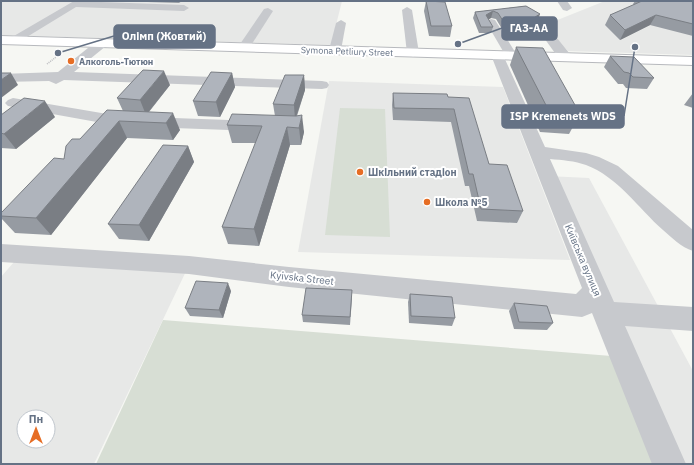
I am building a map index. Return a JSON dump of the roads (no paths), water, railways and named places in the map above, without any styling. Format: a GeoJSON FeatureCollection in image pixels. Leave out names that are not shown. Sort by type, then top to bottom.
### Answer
{"type":"FeatureCollection","features":[{"type":"Feature","properties":{"kind":"highway","name":"Symona Petliury Street"},"geometry":{"type":"LineString","coordinates":[[7,40],[693,61]]}},
{"type":"Feature","properties":{"kind":"street"},"geometry":{"type":"LineString","coordinates":[[7,40],[74,4],[184,8]]}},
{"type":"Feature","properties":{"kind":"street"},"geometry":{"type":"LineString","coordinates":[[407,10],[413,53]]}},
{"type":"Feature","properties":{"kind":"street"},"geometry":{"type":"LineString","coordinates":[[244,47],[268,11]]}},
{"type":"Feature","properties":{"kind":"street","name":"Київська вулиця"},"geometry":{"type":"LineString","coordinates":[[491,22],[538,152],[669,464]]}},
{"type":"Feature","properties":{"kind":"street"},"geometry":{"type":"LineString","coordinates":[[335,50],[341,23]]}},
{"type":"Feature","properties":{"kind":"street"},"geometry":{"type":"LineString","coordinates":[[540,24],[565,57]]}},
{"type":"Feature","properties":{"kind":"street"},"geometry":{"type":"LineString","coordinates":[[26,96],[61,76],[102,43]]}},
{"type":"Feature","properties":{"kind":"street"},"geometry":{"type":"LineString","coordinates":[[61,76],[322,86]]}},
{"type":"Feature","properties":{"kind":"street"},"geometry":{"type":"LineString","coordinates":[[1,78],[26,96],[119,121],[274,126]]}},
{"type":"Feature","properties":{"kind":"street"},"geometry":{"type":"LineString","coordinates":[[538,152],[580,158],[593,161],[607,167],[636,190],[655,210],[693,242]]}},
{"type":"Feature","properties":{"kind":"street","name":"Kyivska Street"},"geometry":{"type":"LineString","coordinates":[[1,253],[189,265],[288,277],[582,306],[601,302]]}},
{"type":"Feature","properties":{"kind":"street"},"geometry":{"type":"LineString","coordinates":[[601,302],[693,319]]}},
{"type":"Feature","properties":{"kind":"place","name":"ГАЗ-АА"},"geometry":{"type":"Point","coordinates":[458,44]}},
{"type":"Feature","properties":{"kind":"place","name":"ISP Kremenets WDS"},"geometry":{"type":"Point","coordinates":[635,47]}},
{"type":"Feature","properties":{"kind":"place","name":"Олімп (Жовтий)"},"geometry":{"type":"Point","coordinates":[58,53]}},
{"type":"Feature","properties":{"kind":"place","name":"Алкоголь-Тютюн"},"geometry":{"type":"Point","coordinates":[71,61]}},
{"type":"Feature","properties":{"kind":"place","name":"Шкільний стадіон"},"geometry":{"type":"Point","coordinates":[360,172]}},
{"type":"Feature","properties":{"kind":"place","name":"Школа №5"},"geometry":{"type":"Point","coordinates":[427,202]}}]}
